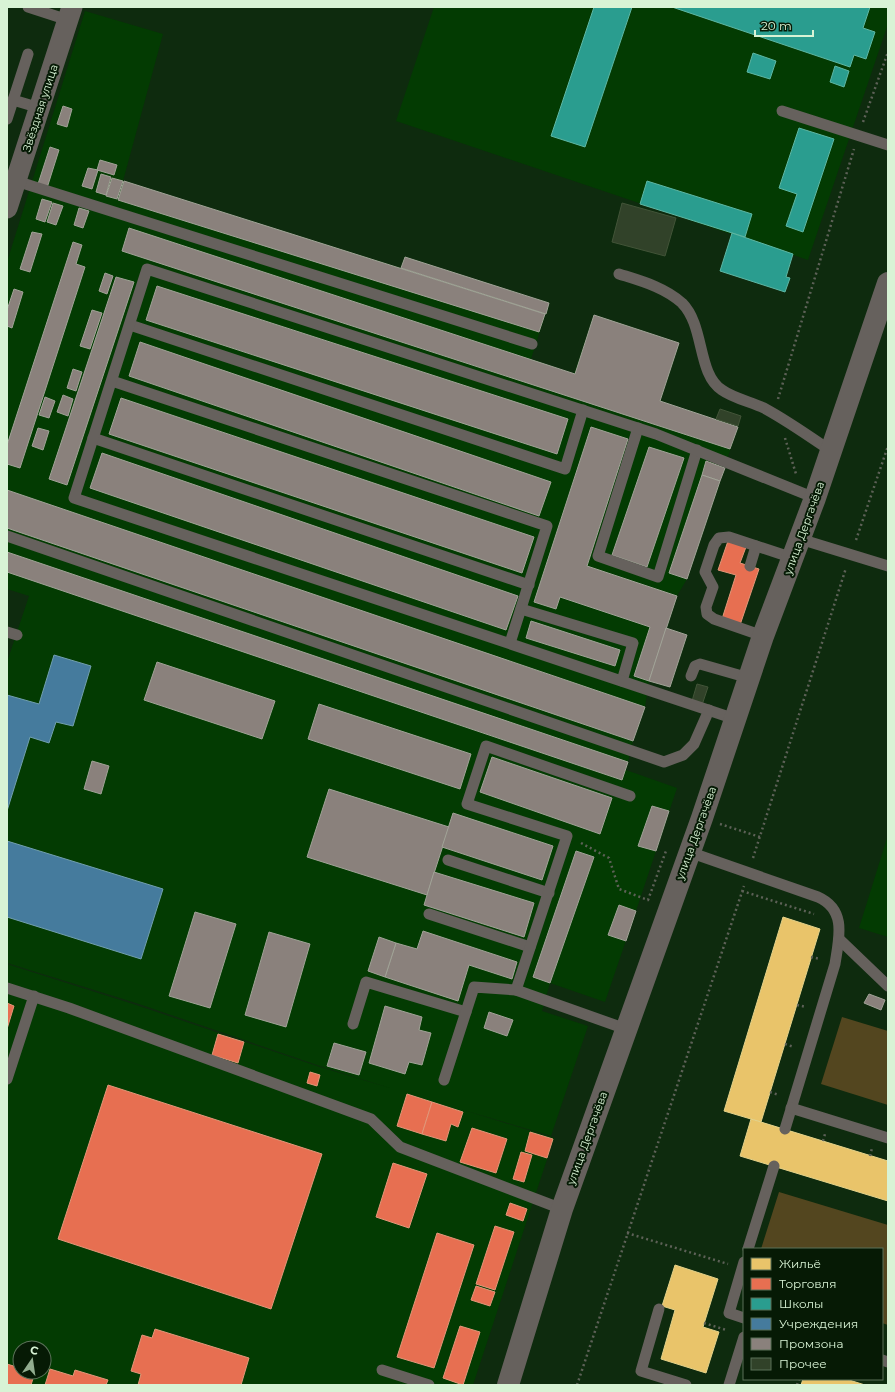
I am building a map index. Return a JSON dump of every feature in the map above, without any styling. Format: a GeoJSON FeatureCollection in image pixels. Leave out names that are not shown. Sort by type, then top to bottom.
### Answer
{"type":"FeatureCollection","features":[{"type":"Feature","properties":{"kind":"street","name":"Звёздная улица"},"geometry":{"type":"LineString","coordinates":[[7,208],[70,13]]}},
{"type":"Feature","properties":{"kind":"street","name":"улица Дергачёва"},"geometry":{"type":"LineString","coordinates":[[508,1385],[562,1209],[690,852],[763,636],[797,549],[808,495],[831,451],[888,283]]}},
{"type":"Feature","properties":{"kind":"lane"},"geometry":{"type":"LineString","coordinates":[[28,7],[70,13]]}},
{"type":"Feature","properties":{"kind":"lane"},"geometry":{"type":"LineString","coordinates":[[7,119],[28,54]]}},
{"type":"Feature","properties":{"kind":"lane"},"geometry":{"type":"LineString","coordinates":[[13,100],[40,108]]}},
{"type":"Feature","properties":{"kind":"lane"},"geometry":{"type":"LineString","coordinates":[[782,111],[888,145]]}},
{"type":"Feature","properties":{"kind":"lane"},"geometry":{"type":"LineString","coordinates":[[16,181],[532,344]]}},
{"type":"Feature","properties":{"kind":"lane"},"geometry":{"type":"LineString","coordinates":[[735,719],[74,498],[147,270],[638,428],[808,495]]}},
{"type":"Feature","properties":{"kind":"lane"},"geometry":{"type":"LineString","coordinates":[[619,274],[647,282],[664,290],[682,304],[693,322],[699,336],[710,379],[722,390],[750,401],[778,416],[831,451]]}},
{"type":"Feature","properties":{"kind":"lane"},"geometry":{"type":"LineString","coordinates":[[130,325],[565,469],[583,410]]}},
{"type":"Feature","properties":{"kind":"lane"},"geometry":{"type":"LineString","coordinates":[[112,381],[547,526],[510,644]]}},
{"type":"Feature","properties":{"kind":"lane"},"geometry":{"type":"LineString","coordinates":[[638,428],[598,556],[658,577],[697,450]]}},
{"type":"Feature","properties":{"kind":"lane"},"geometry":{"type":"LineString","coordinates":[[93,438],[528,585]]}},
{"type":"Feature","properties":{"kind":"lane"},"geometry":{"type":"LineString","coordinates":[[7,536],[664,762],[683,755],[694,744],[710,710]]}},
{"type":"Feature","properties":{"kind":"lane"},"geometry":{"type":"LineString","coordinates":[[763,636],[731,623],[710,617],[706,611],[713,587],[706,575],[706,569],[716,541],[724,536],[756,546],[851,555],[888,566]]}},
{"type":"Feature","properties":{"kind":"lane"},"geometry":{"type":"LineString","coordinates":[[750,566],[756,546]]}},
{"type":"Feature","properties":{"kind":"lane"},"geometry":{"type":"LineString","coordinates":[[521,609],[633,642],[622,681]]}},
{"type":"Feature","properties":{"kind":"lane"},"geometry":{"type":"LineString","coordinates":[[691,676],[695,666],[700,664],[749,678]]}},
{"type":"Feature","properties":{"kind":"lane"},"geometry":{"type":"LineString","coordinates":[[516,990],[567,836],[467,804],[486,746],[630,796]]}},
{"type":"Feature","properties":{"kind":"lane"},"geometry":{"type":"LineString","coordinates":[[690,852],[829,902],[836,910],[839,922],[839,939],[835,964],[785,1129]]}},
{"type":"Feature","properties":{"kind":"lane"},"geometry":{"type":"LineString","coordinates":[[448,860],[549,893]]}},
{"type":"Feature","properties":{"kind":"lane"},"geometry":{"type":"LineString","coordinates":[[429,914],[530,947]]}},
{"type":"Feature","properties":{"kind":"lane"},"geometry":{"type":"LineString","coordinates":[[839,939],[888,986]]}},
{"type":"Feature","properties":{"kind":"lane"},"geometry":{"type":"LineString","coordinates":[[353,1024],[366,982],[466,1012]]}},
{"type":"Feature","properties":{"kind":"lane"},"geometry":{"type":"LineString","coordinates":[[444,1080],[474,987],[516,990],[626,1028]]}},
{"type":"Feature","properties":{"kind":"lane"},"geometry":{"type":"LineString","coordinates":[[7,988],[69,1008],[371,1119],[400,1147],[562,1209]]}},
{"type":"Feature","properties":{"kind":"lane"},"geometry":{"type":"LineString","coordinates":[[7,1079],[34,996]]}},
{"type":"Feature","properties":{"kind":"lane"},"geometry":{"type":"LineString","coordinates":[[791,1108],[888,1138]]}},
{"type":"Feature","properties":{"kind":"lane"},"geometry":{"type":"LineString","coordinates":[[748,1248],[774,1166]]}},
{"type":"Feature","properties":{"kind":"lane"},"geometry":{"type":"LineString","coordinates":[[743,1265],[728,1313],[743,1318]]}},
{"type":"Feature","properties":{"kind":"lane"},"geometry":{"type":"LineString","coordinates":[[659,1310],[641,1371],[686,1385]]}},
{"type":"Feature","properties":{"kind":"lane"},"geometry":{"type":"LineString","coordinates":[[729,1385],[743,1340]]}},
{"type":"Feature","properties":{"kind":"lane"},"geometry":{"type":"LineString","coordinates":[[382,1370],[429,1385]]}},
{"type":"Feature","properties":{"kind":"path"},"geometry":{"type":"LineString","coordinates":[[808,495],[778,416],[776,404],[859,135],[888,52]]}},
{"type":"Feature","properties":{"kind":"path"},"geometry":{"type":"LineString","coordinates":[[578,1385],[627,1233],[749,872],[851,555],[888,446]]}},
{"type":"Feature","properties":{"kind":"path"},"geometry":{"type":"LineString","coordinates":[[719,824],[760,837]]}},
{"type":"Feature","properties":{"kind":"path"},"geometry":{"type":"LineString","coordinates":[[567,836],[609,858],[619,889],[648,900],[667,848]]}},
{"type":"Feature","properties":{"kind":"path"},"geometry":{"type":"LineString","coordinates":[[742,891],[839,922]]}},
{"type":"Feature","properties":{"kind":"path"},"geometry":{"type":"LineString","coordinates":[[627,1233],[743,1265]]}},
{"type":"Feature","properties":{"kind":"path"},"geometry":{"type":"LineString","coordinates":[[704,1323],[714,1326]]}},
{"type":"Feature","properties":{"kind":"shaded area"},"geometry":{"type":"Polygon","coordinates":[[[434,7],[888,7],[888,24],[808,260],[396,121],[434,7]]]}},
{"type":"Feature","properties":{"kind":"shaded area"},"geometry":{"type":"Polygon","coordinates":[[[85,11],[163,34],[123,181],[401,268],[405,257],[549,303],[531,359],[574,374],[594,315],[679,343],[660,401],[738,427],[687,579],[677,596],[649,681],[645,707],[633,741],[626,770],[677,788],[636,911],[605,1002],[550,983],[542,1011],[588,1026],[551,1136],[460,1109],[554,1138],[473,1385],[7,1385],[7,964],[136,1005],[320,1067],[393,1089],[320,1066],[136,1003],[7,963],[7,662],[29,596],[7,589],[7,262],[85,11]]]}},
{"type":"Feature","properties":{"kind":"shaded area"},"geometry":{"type":"Polygon","coordinates":[[[888,835],[888,937],[859,928],[888,835]]]}},
{"type":"Feature","properties":{"kind":"shaded area"},"geometry":{"type":"Polygon","coordinates":[[[842,1017],[888,1031],[888,1105],[821,1084],[842,1017]]]}},
{"type":"Feature","properties":{"kind":"shaded area"},"geometry":{"type":"Polygon","coordinates":[[[779,1192],[888,1225],[888,1325],[883,1323],[883,1248],[761,1248],[779,1192]]]}},
{"type":"Feature","properties":{"kind":"building: Жильё"},"geometry":{"type":"Polygon","coordinates":[[[783,917],[820,929],[761,1122],[724,1111],[783,917]]]}},
{"type":"Feature","properties":{"kind":"building: Жильё"},"geometry":{"type":"Polygon","coordinates":[[[751,1119],[888,1161],[888,1201],[740,1156],[751,1119]]]}},
{"type":"Feature","properties":{"kind":"building: Жильё"},"geometry":{"type":"Polygon","coordinates":[[[675,1265],[718,1279],[703,1327],[719,1332],[706,1373],[661,1359],[675,1310],[662,1306],[675,1265]]]}},
{"type":"Feature","properties":{"kind":"building: Жильё"},"geometry":{"type":"Polygon","coordinates":[[[803,1380],[849,1380],[865,1385],[801,1385],[803,1380]]]}},
{"type":"Feature","properties":{"kind":"building: Торговля"},"geometry":{"type":"Polygon","coordinates":[[[728,541],[746,547],[740,563],[759,569],[740,625],[722,619],[736,575],[718,570],[728,541]]]}},
{"type":"Feature","properties":{"kind":"building: Торговля"},"geometry":{"type":"Polygon","coordinates":[[[7,1003],[14,1006],[7,1029],[7,1003]]]}},
{"type":"Feature","properties":{"kind":"building: Торговля"},"geometry":{"type":"Polygon","coordinates":[[[218,1034],[244,1042],[238,1063],[212,1055],[218,1034]]]}},
{"type":"Feature","properties":{"kind":"building: Торговля"},"geometry":{"type":"Polygon","coordinates":[[[310,1072],[320,1075],[317,1086],[307,1083],[310,1072]]]}},
{"type":"Feature","properties":{"kind":"building: Торговля"},"geometry":{"type":"Polygon","coordinates":[[[108,1085],[322,1154],[271,1309],[58,1239],[108,1085]]]}},
{"type":"Feature","properties":{"kind":"building: Торговля"},"geometry":{"type":"Polygon","coordinates":[[[407,1094],[432,1102],[422,1134],[397,1126],[407,1094]]]}},
{"type":"Feature","properties":{"kind":"building: Торговля"},"geometry":{"type":"Polygon","coordinates":[[[432,1102],[463,1112],[458,1127],[451,1124],[446,1141],[422,1134],[432,1102]]]}},
{"type":"Feature","properties":{"kind":"building: Торговля"},"geometry":{"type":"Polygon","coordinates":[[[472,1128],[507,1139],[496,1173],[460,1162],[472,1128]]]}},
{"type":"Feature","properties":{"kind":"building: Торговля"},"geometry":{"type":"Polygon","coordinates":[[[530,1132],[553,1139],[547,1158],[525,1151],[530,1132]]]}},
{"type":"Feature","properties":{"kind":"building: Торговля"},"geometry":{"type":"Polygon","coordinates":[[[521,1152],[532,1155],[524,1182],[513,1179],[521,1152]]]}},
{"type":"Feature","properties":{"kind":"building: Торговля"},"geometry":{"type":"Polygon","coordinates":[[[393,1163],[427,1174],[409,1228],[376,1217],[393,1163]]]}},
{"type":"Feature","properties":{"kind":"building: Торговля"},"geometry":{"type":"Polygon","coordinates":[[[510,1203],[527,1209],[523,1221],[506,1215],[510,1203]]]}},
{"type":"Feature","properties":{"kind":"building: Торговля"},"geometry":{"type":"Polygon","coordinates":[[[495,1226],[514,1232],[495,1290],[476,1284],[495,1226]]]}},
{"type":"Feature","properties":{"kind":"building: Торговля"},"geometry":{"type":"Polygon","coordinates":[[[437,1233],[474,1245],[434,1368],[397,1357],[437,1233]]]}},
{"type":"Feature","properties":{"kind":"building: Торговля"},"geometry":{"type":"Polygon","coordinates":[[[476,1286],[495,1292],[490,1306],[471,1300],[476,1286]]]}},
{"type":"Feature","properties":{"kind":"building: Торговля"},"geometry":{"type":"Polygon","coordinates":[[[460,1326],[480,1332],[463,1385],[443,1378],[460,1326]]]}},
{"type":"Feature","properties":{"kind":"building: Торговля"},"geometry":{"type":"Polygon","coordinates":[[[155,1329],[249,1358],[241,1385],[138,1385],[141,1374],[131,1371],[142,1335],[152,1338],[155,1329]]]}},
{"type":"Feature","properties":{"kind":"building: Торговля"},"geometry":{"type":"Polygon","coordinates":[[[7,1364],[12,1366],[12,1380],[33,1380],[31,1385],[7,1385],[7,1364]]]}},
{"type":"Feature","properties":{"kind":"building: Торговля"},"geometry":{"type":"Polygon","coordinates":[[[52,1370],[73,1376],[75,1370],[108,1380],[106,1385],[45,1385],[47,1380],[52,1380],[52,1370]]]}},
{"type":"Feature","properties":{"kind":"building: Школы"},"geometry":{"type":"Polygon","coordinates":[[[594,7],[632,7],[585,147],[551,136],[594,7]]]}},
{"type":"Feature","properties":{"kind":"building: Школы"},"geometry":{"type":"Polygon","coordinates":[[[672,7],[870,7],[863,28],[875,32],[866,59],[854,55],[850,67],[672,7]]]}},
{"type":"Feature","properties":{"kind":"building: Школы"},"geometry":{"type":"Polygon","coordinates":[[[753,53],[776,61],[770,79],[747,72],[753,53]]]}},
{"type":"Feature","properties":{"kind":"building: Школы"},"geometry":{"type":"Polygon","coordinates":[[[835,66],[849,71],[844,87],[830,82],[835,66]]]}},
{"type":"Feature","properties":{"kind":"building: Школы"},"geometry":{"type":"Polygon","coordinates":[[[799,128],[834,139],[803,232],[786,226],[797,194],[779,188],[799,128]]]}},
{"type":"Feature","properties":{"kind":"building: Школы"},"geometry":{"type":"Polygon","coordinates":[[[647,181],[752,214],[745,237],[640,204],[647,181]]]}},
{"type":"Feature","properties":{"kind":"building: Школы"},"geometry":{"type":"Polygon","coordinates":[[[732,233],[793,254],[786,277],[790,278],[785,292],[720,271],[732,233]]]}},
{"type":"Feature","properties":{"kind":"building: Учреждения"},"geometry":{"type":"Polygon","coordinates":[[[54,655],[91,666],[73,726],[56,722],[49,743],[30,737],[7,811],[7,695],[39,704],[54,655]]]}},
{"type":"Feature","properties":{"kind":"building: Учреждения"},"geometry":{"type":"Polygon","coordinates":[[[7,841],[163,889],[141,959],[7,917],[7,841]]]}},
{"type":"Feature","properties":{"kind":"building: Промзона"},"geometry":{"type":"Polygon","coordinates":[[[63,106],[72,109],[67,127],[57,124],[63,106]]]}},
{"type":"Feature","properties":{"kind":"building: Промзона"},"geometry":{"type":"Polygon","coordinates":[[[50,147],[59,150],[47,188],[38,184],[50,147]]]}},
{"type":"Feature","properties":{"kind":"building: Промзона"},"geometry":{"type":"Polygon","coordinates":[[[100,160],[117,165],[114,175],[97,170],[100,160]]]}},
{"type":"Feature","properties":{"kind":"building: Промзона"},"geometry":{"type":"Polygon","coordinates":[[[88,168],[98,170],[92,189],[82,186],[88,168]]]}},
{"type":"Feature","properties":{"kind":"building: Промзона"},"geometry":{"type":"Polygon","coordinates":[[[101,174],[111,177],[106,195],[96,192],[101,174]]]}},
{"type":"Feature","properties":{"kind":"building: Промзона"},"geometry":{"type":"Polygon","coordinates":[[[112,178],[123,181],[117,199],[106,196],[112,178]]]}},
{"type":"Feature","properties":{"kind":"building: Промзона"},"geometry":{"type":"Polygon","coordinates":[[[124,181],[545,314],[539,332],[118,200],[124,181]]]}},
{"type":"Feature","properties":{"kind":"building: Промзона"},"geometry":{"type":"Polygon","coordinates":[[[42,199],[52,202],[45,222],[36,219],[42,199]]]}},
{"type":"Feature","properties":{"kind":"building: Промзона"},"geometry":{"type":"Polygon","coordinates":[[[53,203],[63,206],[56,225],[47,222],[53,203]]]}},
{"type":"Feature","properties":{"kind":"building: Промзона"},"geometry":{"type":"Polygon","coordinates":[[[79,208],[89,211],[83,228],[74,225],[79,208]]]}},
{"type":"Feature","properties":{"kind":"building: Промзона"},"geometry":{"type":"Polygon","coordinates":[[[129,228],[575,374],[594,315],[679,343],[660,401],[738,427],[730,449],[122,251],[129,228]]]}},
{"type":"Feature","properties":{"kind":"building: Промзона"},"geometry":{"type":"Polygon","coordinates":[[[32,232],[42,234],[30,272],[20,269],[32,232]]]}},
{"type":"Feature","properties":{"kind":"building: Промзона"},"geometry":{"type":"Polygon","coordinates":[[[73,242],[82,245],[76,264],[85,267],[20,468],[7,464],[7,445],[73,242]]]}},
{"type":"Feature","properties":{"kind":"building: Промзона"},"geometry":{"type":"Polygon","coordinates":[[[405,257],[549,303],[546,314],[401,268],[405,257]]]}},
{"type":"Feature","properties":{"kind":"building: Промзона"},"geometry":{"type":"Polygon","coordinates":[[[105,273],[113,276],[107,294],[99,291],[105,273]]]}},
{"type":"Feature","properties":{"kind":"building: Промзона"},"geometry":{"type":"Polygon","coordinates":[[[116,277],[134,282],[67,485],[49,479],[116,277]]]}},
{"type":"Feature","properties":{"kind":"building: Промзона"},"geometry":{"type":"Polygon","coordinates":[[[157,286],[568,419],[557,454],[146,320],[157,286]]]}},
{"type":"Feature","properties":{"kind":"building: Промзона"},"geometry":{"type":"Polygon","coordinates":[[[14,289],[23,292],[12,328],[7,326],[7,310],[14,289]]]}},
{"type":"Feature","properties":{"kind":"building: Промзона"},"geometry":{"type":"Polygon","coordinates":[[[92,310],[102,313],[90,349],[80,346],[92,310]]]}},
{"type":"Feature","properties":{"kind":"building: Промзона"},"geometry":{"type":"Polygon","coordinates":[[[140,342],[551,482],[539,516],[129,376],[140,342]]]}},
{"type":"Feature","properties":{"kind":"building: Промзона"},"geometry":{"type":"Polygon","coordinates":[[[73,369],[82,372],[76,391],[67,388],[73,369]]]}},
{"type":"Feature","properties":{"kind":"building: Промзона"},"geometry":{"type":"Polygon","coordinates":[[[63,395],[73,399],[68,416],[57,412],[63,395]]]}},
{"type":"Feature","properties":{"kind":"building: Промзона"},"geometry":{"type":"Polygon","coordinates":[[[45,397],[55,401],[49,418],[39,415],[45,397]]]}},
{"type":"Feature","properties":{"kind":"building: Промзона"},"geometry":{"type":"Polygon","coordinates":[[[121,398],[534,537],[522,573],[109,434],[121,398]]]}},
{"type":"Feature","properties":{"kind":"building: Промзона"},"geometry":{"type":"Polygon","coordinates":[[[591,427],[628,439],[587,566],[677,596],[649,681],[634,676],[650,627],[560,597],[556,609],[534,602],[591,427]]]}},
{"type":"Feature","properties":{"kind":"building: Промзона"},"geometry":{"type":"Polygon","coordinates":[[[38,428],[49,431],[43,450],[32,446],[38,428]]]}},
{"type":"Feature","properties":{"kind":"building: Промзона"},"geometry":{"type":"Polygon","coordinates":[[[649,447],[684,458],[647,567],[612,555],[649,447]]]}},
{"type":"Feature","properties":{"kind":"building: Промзона"},"geometry":{"type":"Polygon","coordinates":[[[102,453],[518,596],[506,630],[90,488],[102,453]]]}},
{"type":"Feature","properties":{"kind":"building: Промзона"},"geometry":{"type":"Polygon","coordinates":[[[706,461],[725,468],[720,481],[702,475],[706,461]]]}},
{"type":"Feature","properties":{"kind":"building: Промзона"},"geometry":{"type":"Polygon","coordinates":[[[702,475],[720,481],[687,579],[669,573],[702,475]]]}},
{"type":"Feature","properties":{"kind":"building: Промзона"},"geometry":{"type":"Polygon","coordinates":[[[7,490],[645,707],[633,741],[7,528],[7,490]]]}},
{"type":"Feature","properties":{"kind":"building: Промзона"},"geometry":{"type":"Polygon","coordinates":[[[7,552],[628,762],[622,780],[7,572],[7,552]]]}},
{"type":"Feature","properties":{"kind":"building: Промзона"},"geometry":{"type":"Polygon","coordinates":[[[531,621],[620,650],[615,666],[526,638],[531,621]]]}},
{"type":"Feature","properties":{"kind":"building: Промзона"},"geometry":{"type":"Polygon","coordinates":[[[666,628],[687,635],[670,687],[649,681],[666,628]]]}},
{"type":"Feature","properties":{"kind":"building: Промзона"},"geometry":{"type":"Polygon","coordinates":[[[157,662],[275,701],[262,739],[144,700],[157,662]]]}},
{"type":"Feature","properties":{"kind":"building: Промзона"},"geometry":{"type":"Polygon","coordinates":[[[319,704],[471,754],[460,789],[308,739],[319,704]]]}},
{"type":"Feature","properties":{"kind":"building: Промзона"},"geometry":{"type":"Polygon","coordinates":[[[492,757],[612,798],[600,834],[480,792],[492,757]]]}},
{"type":"Feature","properties":{"kind":"building: Промзона"},"geometry":{"type":"Polygon","coordinates":[[[92,761],[109,766],[101,794],[84,789],[92,761]]]}},
{"type":"Feature","properties":{"kind":"building: Промзона"},"geometry":{"type":"Polygon","coordinates":[[[329,789],[449,827],[427,895],[307,857],[329,789]]]}},
{"type":"Feature","properties":{"kind":"building: Промзона"},"geometry":{"type":"Polygon","coordinates":[[[652,806],[669,811],[656,851],[638,846],[652,806]]]}},
{"type":"Feature","properties":{"kind":"building: Промзона"},"geometry":{"type":"Polygon","coordinates":[[[453,813],[553,846],[542,880],[442,847],[453,813]]]}},
{"type":"Feature","properties":{"kind":"building: Промзона"},"geometry":{"type":"Polygon","coordinates":[[[576,851],[594,857],[550,983],[533,977],[576,851]]]}},
{"type":"Feature","properties":{"kind":"building: Промзона"},"geometry":{"type":"Polygon","coordinates":[[[434,872],[534,903],[524,937],[424,905],[434,872]]]}},
{"type":"Feature","properties":{"kind":"building: Промзона"},"geometry":{"type":"Polygon","coordinates":[[[619,905],[636,911],[626,941],[608,935],[619,905]]]}},
{"type":"Feature","properties":{"kind":"building: Промзона"},"geometry":{"type":"Polygon","coordinates":[[[195,912],[236,924],[210,1008],[169,996],[195,912]]]}},
{"type":"Feature","properties":{"kind":"building: Промзона"},"geometry":{"type":"Polygon","coordinates":[[[423,931],[517,962],[512,979],[469,965],[458,1001],[385,977],[396,943],[417,949],[423,931]]]}},
{"type":"Feature","properties":{"kind":"building: Промзона"},"geometry":{"type":"Polygon","coordinates":[[[269,932],[310,944],[286,1027],[245,1015],[269,932]]]}},
{"type":"Feature","properties":{"kind":"building: Промзона"},"geometry":{"type":"Polygon","coordinates":[[[379,937],[396,943],[385,977],[368,971],[379,937]]]}},
{"type":"Feature","properties":{"kind":"building: Промзона"},"geometry":{"type":"Polygon","coordinates":[[[869,994],[885,1000],[881,1010],[864,1003],[869,994]]]}},
{"type":"Feature","properties":{"kind":"building: Промзона"},"geometry":{"type":"Polygon","coordinates":[[[385,1006],[422,1017],[419,1030],[431,1033],[422,1065],[409,1062],[405,1074],[369,1063],[385,1006]]]}},
{"type":"Feature","properties":{"kind":"building: Промзона"},"geometry":{"type":"Polygon","coordinates":[[[489,1012],[513,1020],[507,1036],[484,1028],[489,1012]]]}},
{"type":"Feature","properties":{"kind":"building: Промзона"},"geometry":{"type":"Polygon","coordinates":[[[334,1043],[366,1052],[359,1075],[327,1066],[334,1043]]]}},
{"type":"Feature","properties":{"kind":"building: Прочее"},"geometry":{"type":"Polygon","coordinates":[[[622,203],[676,218],[665,256],[612,242],[622,203]]]}},
{"type":"Feature","properties":{"kind":"building: Прочее"},"geometry":{"type":"Polygon","coordinates":[[[720,409],[741,416],[738,426],[716,419],[720,409]]]}},
{"type":"Feature","properties":{"kind":"building: Прочее"},"geometry":{"type":"Polygon","coordinates":[[[697,684],[708,687],[702,705],[692,701],[697,684]]]}}]}
